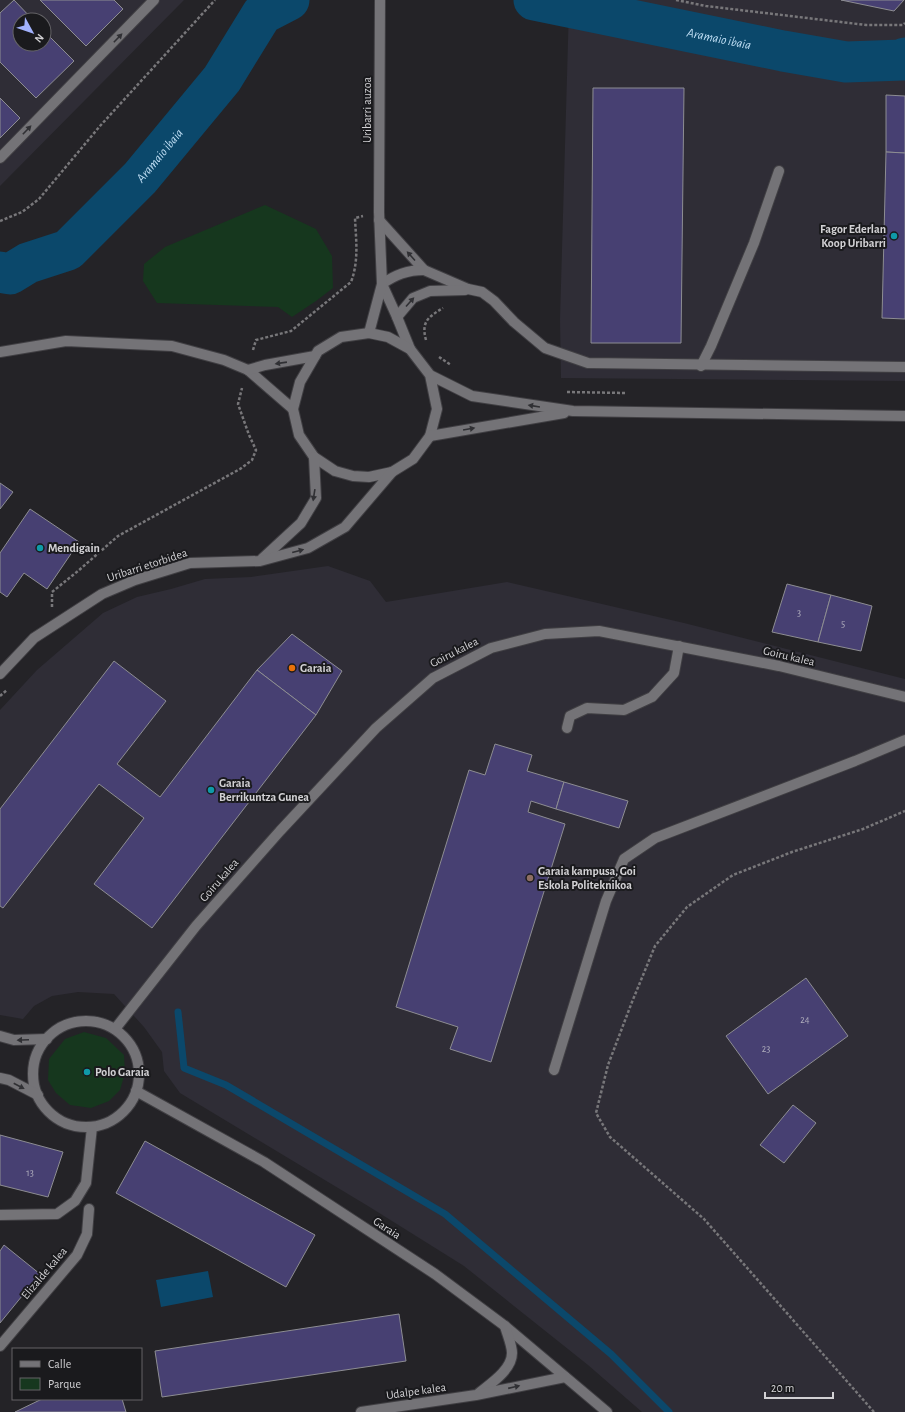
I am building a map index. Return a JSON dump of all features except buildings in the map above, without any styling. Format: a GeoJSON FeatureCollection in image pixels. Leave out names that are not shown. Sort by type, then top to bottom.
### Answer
{"type":"FeatureCollection","features":[{"type":"Feature","properties":{"kind":"street"},"geometry":{"type":"LineString","coordinates":[[0,158],[154,0]]}},
{"type":"Feature","properties":{"kind":"street","name":"Uribarri auzoa"},"geometry":{"type":"LineString","coordinates":[[380,0],[379,216],[382,284]]}},
{"type":"Feature","properties":{"kind":"street"},"geometry":{"type":"LineString","coordinates":[[701,366],[711,346],[754,243],[779,171]]}},
{"type":"Feature","properties":{"kind":"street"},"geometry":{"type":"LineString","coordinates":[[379,216],[424,270]]}},
{"type":"Feature","properties":{"kind":"street"},"geometry":{"type":"LineString","coordinates":[[369,333],[382,284],[394,276],[412,270],[424,270],[468,289],[482,292],[494,301],[514,322],[545,348],[588,363],[701,366],[905,367]]}},
{"type":"Feature","properties":{"kind":"street"},"geometry":{"type":"LineString","coordinates":[[382,284],[410,348],[430,375],[437,409],[430,436],[413,459],[392,472],[369,477],[353,476],[335,471],[314,457],[299,434],[293,409],[300,382],[318,351],[341,337],[369,333],[388,337],[410,348]]}},
{"type":"Feature","properties":{"kind":"street"},"geometry":{"type":"LineString","coordinates":[[397,317],[413,298],[430,292],[468,289]]}},
{"type":"Feature","properties":{"kind":"street"},"geometry":{"type":"LineString","coordinates":[[0,352],[66,341],[172,346],[224,360],[248,370],[293,409]]}},
{"type":"Feature","properties":{"kind":"street"},"geometry":{"type":"LineString","coordinates":[[248,370],[265,365],[315,356]]}},
{"type":"Feature","properties":{"kind":"street"},"geometry":{"type":"LineString","coordinates":[[430,375],[472,396],[573,412],[905,416]]}},
{"type":"Feature","properties":{"kind":"street"},"geometry":{"type":"LineString","coordinates":[[430,436],[573,412]]}},
{"type":"Feature","properties":{"kind":"street"},"geometry":{"type":"LineString","coordinates":[[260,561],[301,523],[316,498],[314,457]]}},
{"type":"Feature","properties":{"kind":"street","name":"Uribarri etorbidea"},"geometry":{"type":"LineString","coordinates":[[0,674],[34,638],[102,594],[135,580],[190,563],[260,561],[308,548],[345,527],[392,472]]}},
{"type":"Feature","properties":{"kind":"street","name":"Goiru kalea"},"geometry":{"type":"LineString","coordinates":[[115,1030],[196,926],[280,830],[376,728],[433,678],[491,648],[545,634],[599,631],[779,666],[905,697]]}},
{"type":"Feature","properties":{"kind":"street"},"geometry":{"type":"LineString","coordinates":[[567,728],[570,716],[587,708],[624,710],[652,697],[674,673],[679,646]]}},
{"type":"Feature","properties":{"kind":"street"},"geometry":{"type":"LineString","coordinates":[[554,1070],[606,901],[624,859],[655,838],[855,761],[905,740]]}},
{"type":"Feature","properties":{"kind":"street"},"geometry":{"type":"LineString","coordinates":[[86,1021],[101,1023],[115,1030],[128,1041],[136,1057],[139,1074],[136,1092],[130,1105],[119,1115],[106,1123],[92,1127],[66,1123],[54,1116],[45,1107],[38,1095],[34,1081],[34,1066],[39,1051],[47,1039],[58,1029],[72,1023],[86,1021]]}},
{"type":"Feature","properties":{"kind":"street"},"geometry":{"type":"LineString","coordinates":[[0,1036],[14,1040],[47,1039]]}},
{"type":"Feature","properties":{"kind":"street"},"geometry":{"type":"LineString","coordinates":[[0,1078],[9,1080],[38,1095]]}},
{"type":"Feature","properties":{"kind":"street","name":"Garaia"},"geometry":{"type":"LineString","coordinates":[[136,1092],[264,1162],[435,1274],[505,1326],[607,1412]]}},
{"type":"Feature","properties":{"kind":"street"},"geometry":{"type":"LineString","coordinates":[[0,1215],[57,1214],[75,1201],[86,1183],[92,1127]]}},
{"type":"Feature","properties":{"kind":"street","name":"Elizalde kalea"},"geometry":{"type":"LineString","coordinates":[[0,1346],[77,1255],[87,1234],[89,1209]]}},
{"type":"Feature","properties":{"kind":"street","name":"Udalpe kalea"},"geometry":{"type":"LineString","coordinates":[[476,1395],[500,1377],[508,1364],[512,1354],[505,1326]]}},
{"type":"Feature","properties":{"kind":"street","name":"Udalpe kalea"},"geometry":{"type":"LineString","coordinates":[[361,1412],[476,1395],[565,1377]]}},
{"type":"Feature","properties":{"kind":"path"},"geometry":{"type":"LineString","coordinates":[[0,221],[22,212],[39,199],[100,126],[214,0]]}},
{"type":"Feature","properties":{"kind":"path"},"geometry":{"type":"LineString","coordinates":[[676,0],[706,6],[866,25],[903,25],[905,23]]}},
{"type":"Feature","properties":{"kind":"path"},"geometry":{"type":"LineString","coordinates":[[51,627],[52,592],[78,572],[118,536],[240,469],[252,460],[256,450],[238,404],[256,340],[291,331],[351,282],[355,271],[357,253],[355,218],[379,216]]}},
{"type":"Feature","properties":{"kind":"path"},"geometry":{"type":"LineString","coordinates":[[874,1412],[704,1219],[610,1137],[596,1113],[608,1065],[655,946],[687,907],[733,875],[792,852],[863,829],[905,811]]}},
{"type":"Feature","properties":{"kind":"shaded area"},"geometry":{"type":"Polygon","coordinates":[[[0,0],[184,0],[0,186],[0,0]]]}},
{"type":"Feature","properties":{"kind":"shaded area"},"geometry":{"type":"Polygon","coordinates":[[[555,0],[905,0],[905,381],[561,378],[560,319],[569,7],[555,0]]]}},
{"type":"Feature","properties":{"kind":"shaded area","name":"Garaia Berrikuntza Gunea"},"geometry":{"type":"Polygon","coordinates":[[[328,566],[370,581],[386,602],[507,582],[684,623],[905,679],[905,1412],[642,1412],[588,1365],[464,1266],[368,1206],[180,1093],[164,1071],[162,1052],[144,1027],[114,994],[78,992],[52,996],[34,1006],[23,1019],[0,1015],[0,710],[37,670],[103,613],[137,597],[205,579],[251,577],[328,566]]]}},
{"type":"Feature","properties":{"kind":"green space"},"geometry":{"type":"Polygon","coordinates":[[[265,205],[316,229],[332,256],[333,288],[292,317],[278,307],[157,303],[143,281],[144,264],[165,247],[265,205]]]}},
{"type":"Feature","properties":{"kind":"green space"},"geometry":{"type":"Polygon","coordinates":[[[84,1032],[106,1038],[124,1055],[125,1073],[120,1090],[109,1101],[91,1108],[70,1105],[56,1093],[48,1080],[49,1059],[65,1039],[84,1032]]]}},
{"type":"Feature","properties":{"kind":"water"},"geometry":{"type":"Polygon","coordinates":[[[208,1271],[213,1297],[161,1307],[156,1280],[208,1271]]]}},
{"type":"Feature","properties":{"kind":"waterway","name":"Aramaio ibaia"},"geometry":{"type":"LineString","coordinates":[[0,272],[10,274],[28,263],[68,250],[140,178],[222,79],[262,14],[289,0]]}},
{"type":"Feature","properties":{"kind":"waterway","name":"Aramaio ibaia"},"geometry":{"type":"LineString","coordinates":[[534,0],[783,51],[846,62],[903,60],[905,58]]}},
{"type":"Feature","properties":{"kind":"waterway"},"geometry":{"type":"LineString","coordinates":[[178,1012],[184,1068],[226,1085],[445,1214],[611,1354],[669,1412]]}},
{"type":"Feature","properties":{"kind":"place","name":"Fagor Ederlan Koop Uribarri"},"geometry":{"type":"Point","coordinates":[894,236]}},
{"type":"Feature","properties":{"kind":"place","name":"Mendigain"},"geometry":{"type":"Point","coordinates":[40,548]}},
{"type":"Feature","properties":{"kind":"place","name":"Garaia"},"geometry":{"type":"Point","coordinates":[292,668]}},
{"type":"Feature","properties":{"kind":"place","name":"Garaia Berrikuntza Gunea"},"geometry":{"type":"Point","coordinates":[211,790]}},
{"type":"Feature","properties":{"kind":"place","name":"Garaia kampusa, Goi Eskola Politeknikoa"},"geometry":{"type":"Point","coordinates":[530,878]}},
{"type":"Feature","properties":{"kind":"place","name":"Polo Garaia"},"geometry":{"type":"Point","coordinates":[87,1072]}}]}
